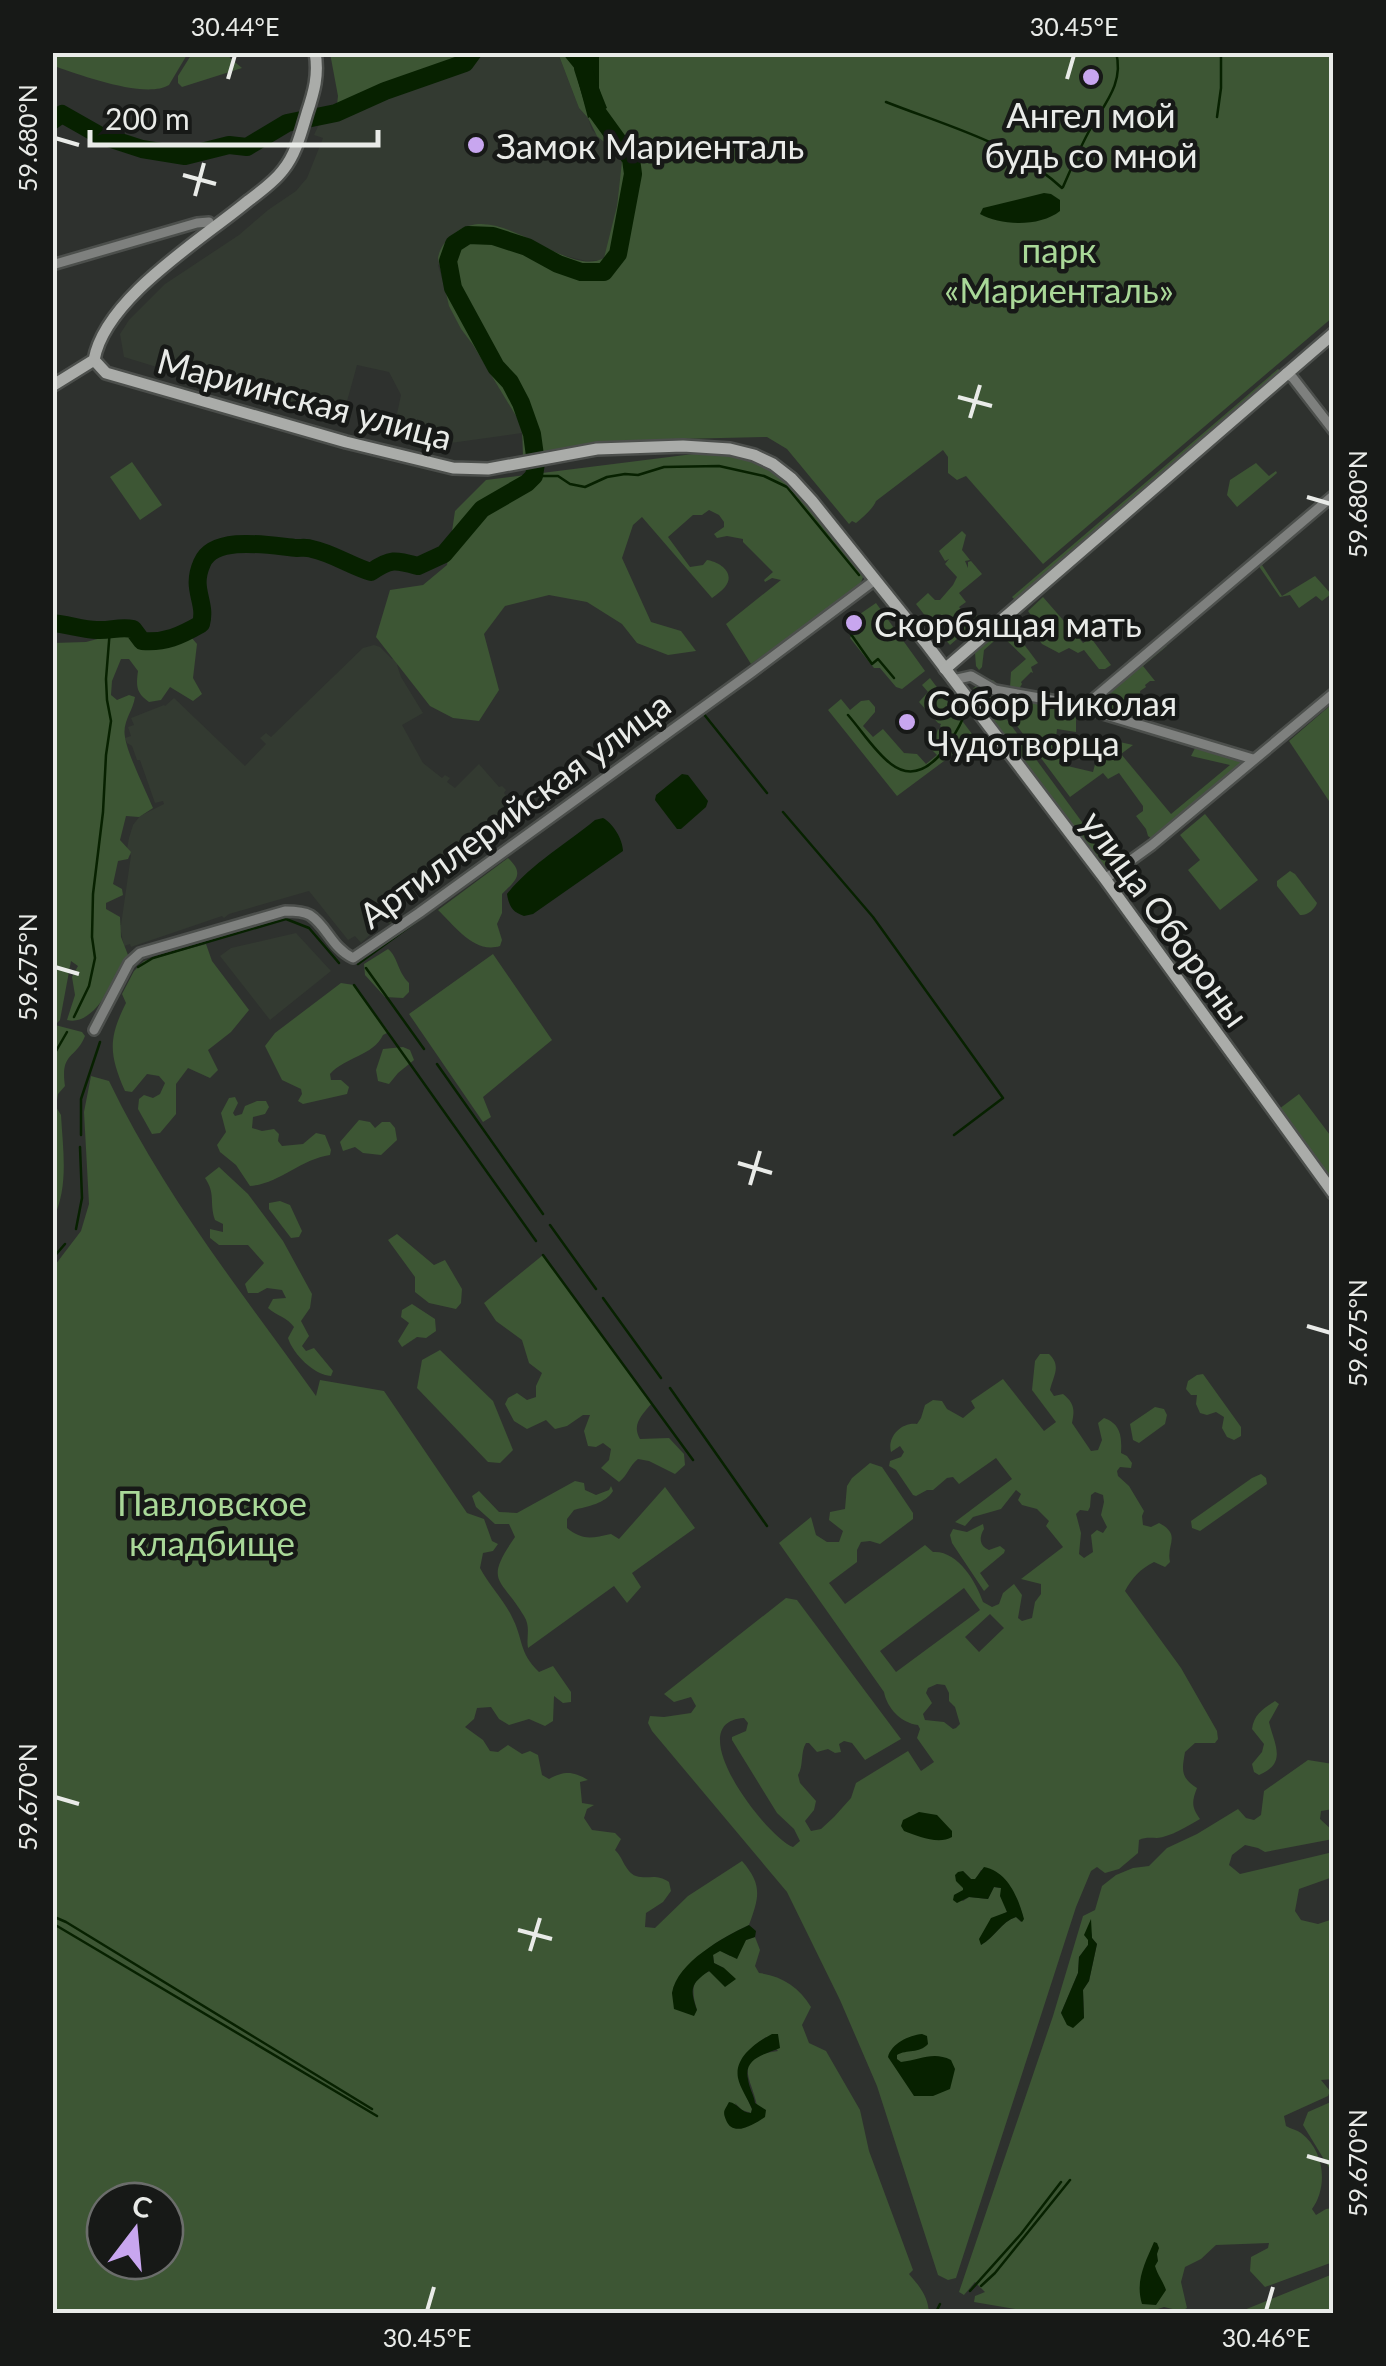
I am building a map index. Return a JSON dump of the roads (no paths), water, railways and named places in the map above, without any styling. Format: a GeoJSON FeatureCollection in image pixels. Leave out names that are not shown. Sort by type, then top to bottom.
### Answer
{"type":"FeatureCollection","features":[{"type":"Feature","properties":{"kind":"street"},"geometry":{"type":"LineString","coordinates":[[52,386],[94,360],[101,337],[120,309],[155,275],[283,172],[296,149],[316,87],[315,52]]}},
{"type":"Feature","properties":{"kind":"street"},"geometry":{"type":"LineString","coordinates":[[52,265],[209,222]]}},
{"type":"Feature","properties":{"kind":"street"},"geometry":{"type":"LineString","coordinates":[[949,674],[1334,334]]}},
{"type":"Feature","properties":{"kind":"street","name":"Мариинская улица"},"geometry":{"type":"LineString","coordinates":[[94,360],[106,373],[431,464],[468,470],[597,449],[683,446],[746,452],[792,478],[840,535]]}},
{"type":"Feature","properties":{"kind":"street"},"geometry":{"type":"LineString","coordinates":[[1286,373],[1334,430]]}},
{"type":"Feature","properties":{"kind":"street"},"geometry":{"type":"LineString","coordinates":[[1085,706],[1334,495]]}},
{"type":"Feature","properties":{"kind":"street","name":"улица Обороны"},"geometry":{"type":"LineString","coordinates":[[840,535],[1104,879],[1334,1194]]}},
{"type":"Feature","properties":{"kind":"street","name":"Артиллерийская улица"},"geometry":{"type":"LineString","coordinates":[[94,1030],[129,963],[140,954],[284,910],[311,916],[341,952],[352,958],[875,580]]}},
{"type":"Feature","properties":{"kind":"street"},"geometry":{"type":"LineString","coordinates":[[949,674],[971,676],[995,690],[1085,706],[1254,760]]}},
{"type":"Feature","properties":{"kind":"street"},"geometry":{"type":"LineString","coordinates":[[1104,879],[1334,693]]}},
{"type":"Feature","properties":{"kind":"waterway"},"geometry":{"type":"LineString","coordinates":[[52,121],[62,114],[99,135],[142,149],[185,156],[229,145],[247,147],[287,123],[336,113],[465,63],[473,52]]}},
{"type":"Feature","properties":{"kind":"waterway"},"geometry":{"type":"LineString","coordinates":[[52,623],[92,630],[133,629],[142,641],[179,635],[201,624],[198,581],[202,563],[218,548],[231,545],[308,548],[371,572],[394,562],[418,566],[444,554],[482,509],[534,476],[532,434],[521,403],[496,367],[453,288],[448,261],[454,244],[468,235],[493,236],[527,247],[581,272],[604,272],[618,254],[633,174],[631,159],[597,112],[583,68],[583,52]]}},
{"type":"Feature","properties":{"kind":"waterway"},"geometry":{"type":"LineString","coordinates":[[1063,187],[1114,86],[1116,52]]}},
{"type":"Feature","properties":{"kind":"waterway"},"geometry":{"type":"LineString","coordinates":[[1217,117],[1221,52]]}},
{"type":"Feature","properties":{"kind":"waterway"},"geometry":{"type":"LineString","coordinates":[[886,102],[1001,147],[1062,188]]}},
{"type":"Feature","properties":{"kind":"waterway"},"geometry":{"type":"LineString","coordinates":[[534,476],[558,476],[585,487],[607,477],[638,475],[664,467],[719,466],[764,476],[787,487],[859,575]]}},
{"type":"Feature","properties":{"kind":"waterway"},"geometry":{"type":"LineString","coordinates":[[74,1017],[89,986],[95,958],[93,894],[111,721],[106,679],[110,629]]}},
{"type":"Feature","properties":{"kind":"waterway"},"geometry":{"type":"LineString","coordinates":[[848,630],[872,664],[878,659],[894,678]]}},
{"type":"Feature","properties":{"kind":"waterway"},"geometry":{"type":"LineString","coordinates":[[848,715],[891,764],[904,771],[916,771],[938,758],[966,712]]}},
{"type":"Feature","properties":{"kind":"waterway"},"geometry":{"type":"LineString","coordinates":[[358,964],[703,713],[767,793]]}},
{"type":"Feature","properties":{"kind":"waterway"},"geometry":{"type":"LineString","coordinates":[[783,812],[873,917],[1003,1098],[954,1135]]}},
{"type":"Feature","properties":{"kind":"waterway"},"geometry":{"type":"LineString","coordinates":[[138,967],[153,958],[286,919],[309,928],[339,963]]}},
{"type":"Feature","properties":{"kind":"waterway"},"geometry":{"type":"LineString","coordinates":[[366,968],[424,1049]]}},
{"type":"Feature","properties":{"kind":"waterway"},"geometry":{"type":"LineString","coordinates":[[354,985],[536,1241]]}},
{"type":"Feature","properties":{"kind":"waterway"},"geometry":{"type":"LineString","coordinates":[[52,1058],[67,1032]]}},
{"type":"Feature","properties":{"kind":"waterway"},"geometry":{"type":"LineString","coordinates":[[81,1135],[81,1099],[100,1042]]}},
{"type":"Feature","properties":{"kind":"waterway"},"geometry":{"type":"LineString","coordinates":[[437,1064],[543,1214]]}},
{"type":"Feature","properties":{"kind":"waterway"},"geometry":{"type":"LineString","coordinates":[[76,1229],[82,1198],[80,1147]]}},
{"type":"Feature","properties":{"kind":"waterway"},"geometry":{"type":"LineString","coordinates":[[550,1225],[596,1289]]}},
{"type":"Feature","properties":{"kind":"waterway"},"geometry":{"type":"LineString","coordinates":[[52,1259],[65,1244]]}},
{"type":"Feature","properties":{"kind":"waterway"},"geometry":{"type":"LineString","coordinates":[[543,1255],[693,1460]]}},
{"type":"Feature","properties":{"kind":"waterway"},"geometry":{"type":"LineString","coordinates":[[603,1298],[661,1378]]}},
{"type":"Feature","properties":{"kind":"waterway"},"geometry":{"type":"LineString","coordinates":[[670,1388],[767,1526]]}},
{"type":"Feature","properties":{"kind":"waterway"},"geometry":{"type":"LineString","coordinates":[[52,1916],[372,2109]]}},
{"type":"Feature","properties":{"kind":"waterway"},"geometry":{"type":"LineString","coordinates":[[52,1923],[377,2116]]}},
{"type":"Feature","properties":{"kind":"waterway"},"geometry":{"type":"LineString","coordinates":[[981,2286],[1070,2180]]}},
{"type":"Feature","properties":{"kind":"waterway"},"geometry":{"type":"LineString","coordinates":[[970,2291],[1061,2182]]}},
{"type":"Feature","properties":{"kind":"waterway"},"geometry":{"type":"LineString","coordinates":[[935,2314],[940,2304]]}},
{"type":"Feature","properties":{"kind":"place","name":"Ангел мой будь со мной"},"geometry":{"type":"Point","coordinates":[1091,77]}},
{"type":"Feature","properties":{"kind":"place","name":"Замок Мариенталь"},"geometry":{"type":"Point","coordinates":[476,145]}},
{"type":"Feature","properties":{"kind":"place","name":"Скорбящая мать"},"geometry":{"type":"Point","coordinates":[854,623]}},
{"type":"Feature","properties":{"kind":"place","name":"Собор Николая Чудотворца"},"geometry":{"type":"Point","coordinates":[907,722]}},
{"type":"Feature","properties":{"kind":"park label","name":"парк «Мариенталь»"},"geometry":{"type":"Point","coordinates":[1059,269]}},
{"type":"Feature","properties":{"kind":"park label","name":"Павловское кладбище"},"geometry":{"type":"Point","coordinates":[212,1522]}}]}
